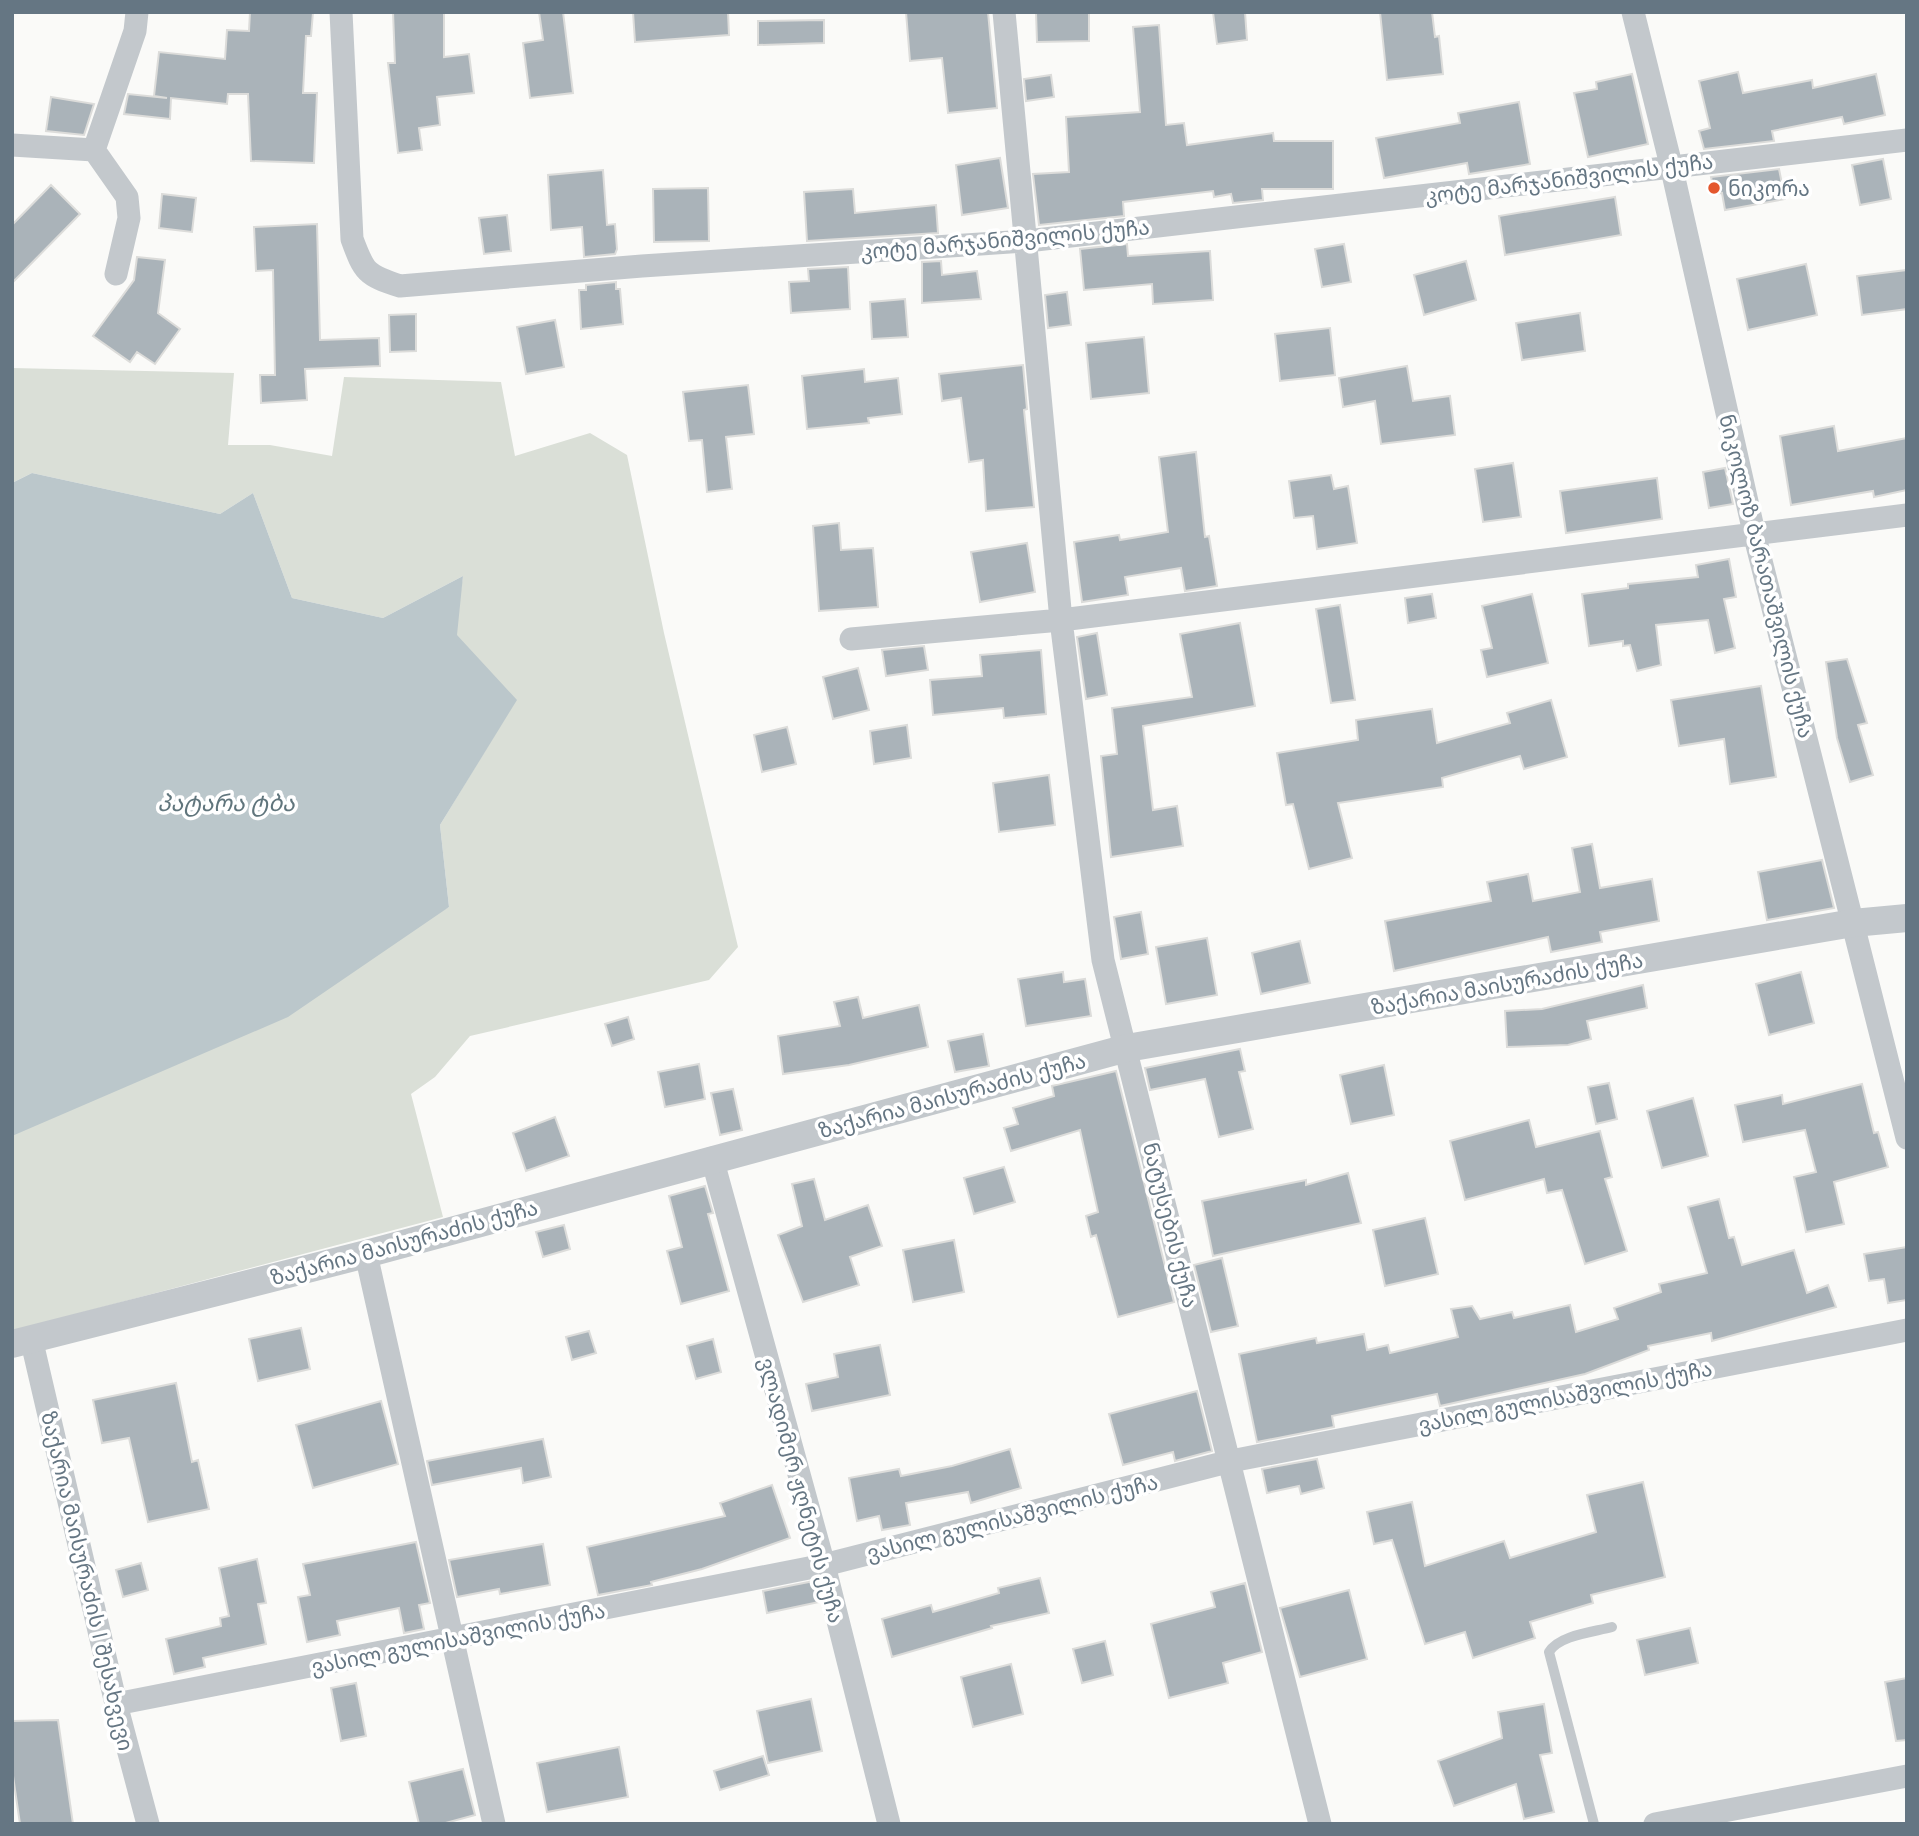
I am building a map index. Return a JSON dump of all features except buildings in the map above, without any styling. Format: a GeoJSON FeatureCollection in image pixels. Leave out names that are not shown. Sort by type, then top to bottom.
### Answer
{"type":"FeatureCollection","features":[{"type":"Feature","properties":{"kind":"street"},"geometry":{"type":"LineString","coordinates":[[94,150],[135,31],[137,12]]}},
{"type":"Feature","properties":{"kind":"street","name":"კოტე მარჯანიშვილის ქუჩა"},"geometry":{"type":"LineString","coordinates":[[341,12],[352,239],[362,265],[371,277],[400,286],[655,265],[1027,242],[1671,165],[1907,140]]}},
{"type":"Feature","properties":{"kind":"street","name":"ნატუსების ქუჩა"},"geometry":{"type":"LineString","coordinates":[[1004,12],[1061,620],[1103,960],[1231,1461],[1320,1824]]}},
{"type":"Feature","properties":{"kind":"street","name":"ნიკოლოზ ბარათაშვილის ქუჩა"},"geometry":{"type":"LineString","coordinates":[[1633,12],[1671,165],[1755,537],[1907,1138]]}},
{"type":"Feature","properties":{"kind":"street"},"geometry":{"type":"LineString","coordinates":[[12,145],[94,150]]}},
{"type":"Feature","properties":{"kind":"street"},"geometry":{"type":"LineString","coordinates":[[94,150],[127,197],[129,218],[116,274]]}},
{"type":"Feature","properties":{"kind":"street"},"geometry":{"type":"LineString","coordinates":[[850,639],[1061,620],[1755,537],[1907,515]]}},
{"type":"Feature","properties":{"kind":"street","name":"ზაქარია მაისურაძის ქუჩა"},"geometry":{"type":"LineString","coordinates":[[22,1341],[366,1254],[712,1158],[1127,1048],[1853,923],[1907,918]]}},
{"type":"Feature","properties":{"kind":"street","name":"ვლადიმერ ჟღნეტის ქუჩა"},"geometry":{"type":"LineString","coordinates":[[712,1158],[824,1565],[889,1824]]}},
{"type":"Feature","properties":{"kind":"street"},"geometry":{"type":"LineString","coordinates":[[366,1254],[494,1824]]}},
{"type":"Feature","properties":{"kind":"street","name":"ვასილ გულისაშვილის ქუჩა"},"geometry":{"type":"LineString","coordinates":[[116,1704],[824,1565],[1231,1461],[1907,1330]]}},
{"type":"Feature","properties":{"kind":"street","name":"ზაქარია მაისურაძის I შესახვევი"},"geometry":{"type":"LineString","coordinates":[[22,1341],[148,1824]]}},
{"type":"Feature","properties":{"kind":"street"},"geometry":{"type":"LineString","coordinates":[[1655,1824],[1907,1776]]}},
{"type":"Feature","properties":{"kind":"lane"},"geometry":{"type":"LineString","coordinates":[[1594,1824],[1549,1652],[1553,1646],[1564,1641],[1612,1627]]}},
{"type":"Feature","properties":{"kind":"shaded area"},"geometry":{"type":"Polygon","coordinates":[[[12,368],[234,373],[228,445],[270,445],[332,456],[344,377],[501,382],[515,456],[590,433],[627,455],[664,633],[738,947],[709,980],[470,1036],[435,1077],[411,1094],[443,1217],[12,1331],[12,1135],[449,907],[440,825],[516,700],[454,636],[463,576],[383,618],[292,598],[253,493],[220,514],[32,473],[12,483],[12,368]]]}},
{"type":"Feature","properties":{"kind":"water","name":"პატარა ტბა"},"geometry":{"type":"Polygon","coordinates":[[[32,473],[220,514],[253,493],[292,598],[383,618],[463,576],[457,635],[517,700],[440,825],[449,907],[288,1017],[12,1136],[12,483],[32,473]]]}},
{"type":"Feature","properties":{"kind":"place","name":"ნიკორა"},"geometry":{"type":"Point","coordinates":[1714,188]}}]}
